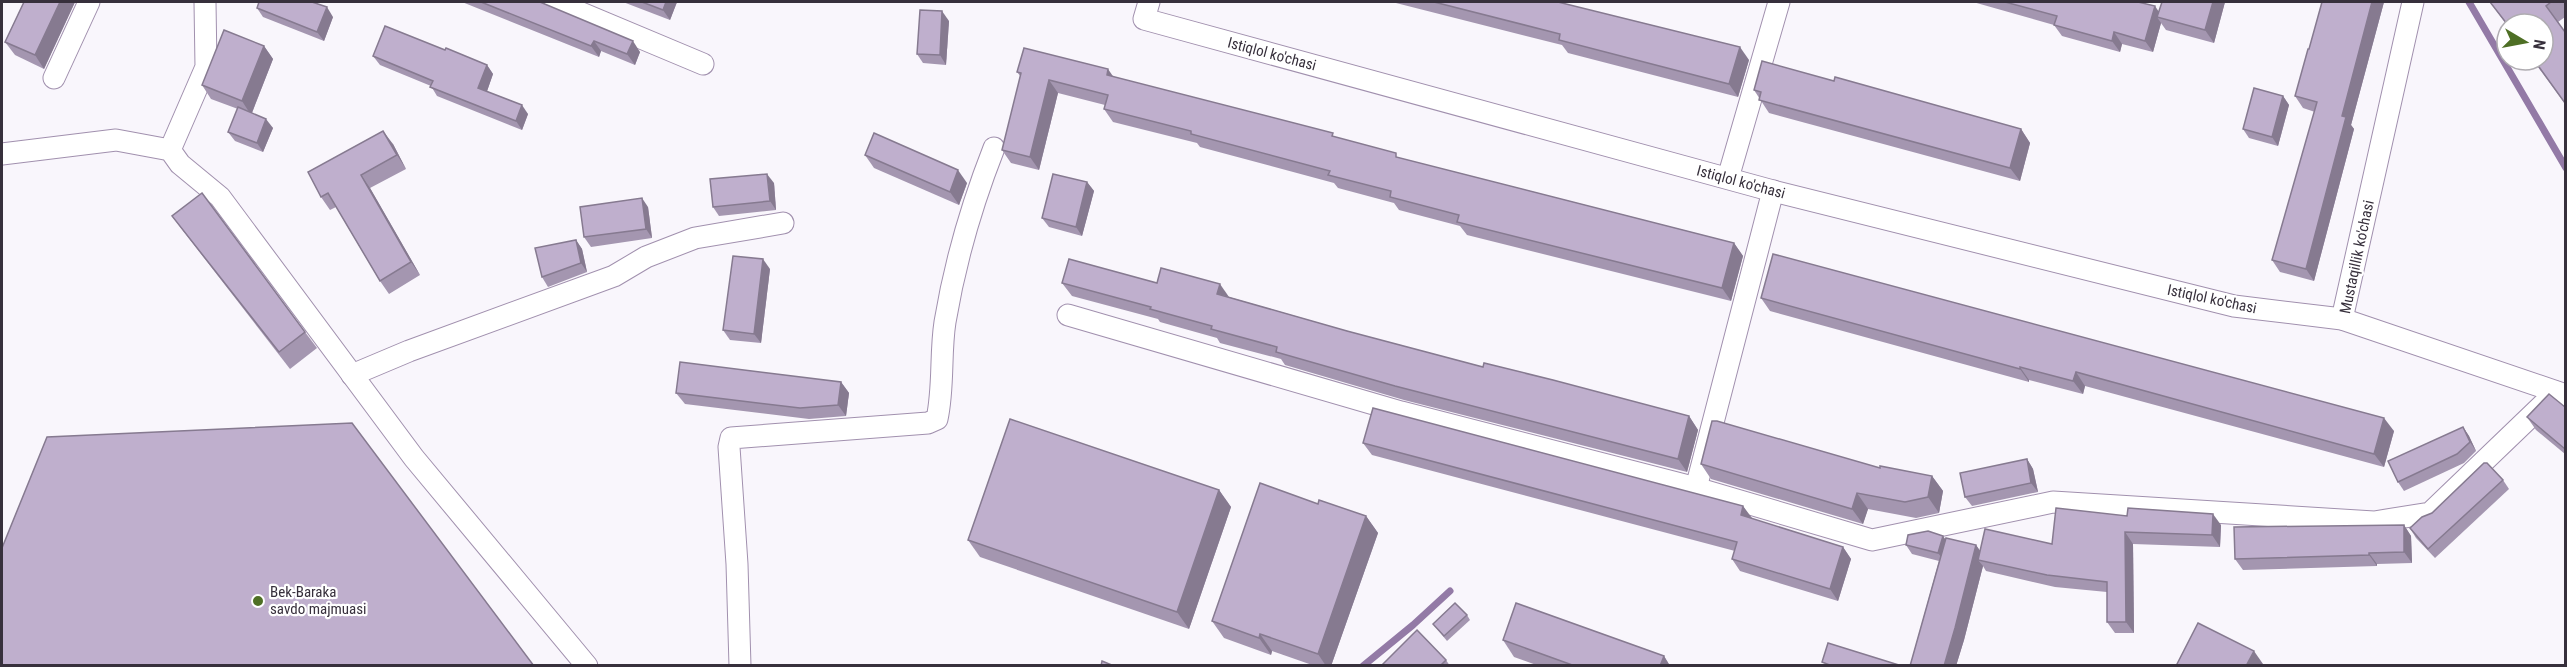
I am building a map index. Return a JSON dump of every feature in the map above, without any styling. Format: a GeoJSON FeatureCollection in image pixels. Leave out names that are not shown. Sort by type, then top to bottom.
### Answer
{"type":"FeatureCollection","features":[{"type":"Feature","properties":{"kind":"street"},"geometry":{"type":"LineString","coordinates":[[54,78],[88,2]]}},
{"type":"Feature","properties":{"kind":"street"},"geometry":{"type":"LineString","coordinates":[[170,150],[206,67],[205,2]]}},
{"type":"Feature","properties":{"kind":"street"},"geometry":{"type":"LineString","coordinates":[[555,2],[703,64]]}},
{"type":"Feature","properties":{"kind":"street"},"geometry":{"type":"LineString","coordinates":[[1728,178],[1779,2]]}},
{"type":"Feature","properties":{"kind":"street","name":"Mustaqillik ko'chasi"},"geometry":{"type":"LineString","coordinates":[[2413,2],[2342,320],[2560,393]]}},
{"type":"Feature","properties":{"kind":"street","name":"Istiqlol ko'chasi"},"geometry":{"type":"LineString","coordinates":[[1147,10],[1773,191],[2234,306],[2342,320]]}},
{"type":"Feature","properties":{"kind":"street"},"geometry":{"type":"LineString","coordinates":[[2,154],[116,140],[170,150],[180,164],[220,197],[414,458],[586,666]]}},
{"type":"Feature","properties":{"kind":"street"},"geometry":{"type":"LineString","coordinates":[[740,666],[737,564],[729,447],[731,438],[928,423],[937,419],[945,323],[960,249],[976,194],[994,148]]}},
{"type":"Feature","properties":{"kind":"street"},"geometry":{"type":"LineString","coordinates":[[1696,488],[1773,191]]}},
{"type":"Feature","properties":{"kind":"street"},"geometry":{"type":"LineString","coordinates":[[352,375],[409,351],[614,276],[646,257],[695,238],[783,223]]}},
{"type":"Feature","properties":{"kind":"street"},"geometry":{"type":"LineString","coordinates":[[1068,315],[1401,412],[1696,488],[1872,540],[2053,502],[2373,522],[2430,513],[2560,393]]}},
{"type":"Feature","properties":{"kind":"building"},"geometry":{"type":"Polygon","coordinates":[[[24,2],[60,2],[35,55],[5,42],[24,2]]]}},
{"type":"Feature","properties":{"kind":"building"},"geometry":{"type":"Polygon","coordinates":[[[259,2],[312,2],[327,7],[317,32],[257,8],[259,2]]]}},
{"type":"Feature","properties":{"kind":"building"},"geometry":{"type":"Polygon","coordinates":[[[481,2],[540,2],[633,41],[627,54],[594,41],[591,46],[481,2]]]}},
{"type":"Feature","properties":{"kind":"building"},"geometry":{"type":"Polygon","coordinates":[[[642,2],[666,2],[663,10],[642,2]]]}},
{"type":"Feature","properties":{"kind":"building"},"geometry":{"type":"Polygon","coordinates":[[[1434,2],[1558,2],[1740,47],[1729,84],[1559,40],[1560,34],[1434,2]]]}},
{"type":"Feature","properties":{"kind":"building"},"geometry":{"type":"Polygon","coordinates":[[[2005,2],[2138,2],[2155,6],[2145,41],[2114,32],[2112,41],[2054,25],[2057,16],[2005,2]]]}},
{"type":"Feature","properties":{"kind":"building"},"geometry":{"type":"Polygon","coordinates":[[[2162,2],[2213,2],[2205,30],[2157,17],[2162,2]]]}},
{"type":"Feature","properties":{"kind":"building"},"geometry":{"type":"Polygon","coordinates":[[[2322,2],[2372,2],[2342,116],[2346,117],[2306,269],[2272,260],[2317,102],[2295,96],[2322,2]]]}},
{"type":"Feature","properties":{"kind":"building"},"geometry":{"type":"Polygon","coordinates":[[[2490,2],[2551,2],[2546,6],[2550,12],[2498,12],[2490,2]]]}},
{"type":"Feature","properties":{"kind":"building"},"geometry":{"type":"Polygon","coordinates":[[[920,10],[942,11],[940,55],[917,54],[920,10]]]}},
{"type":"Feature","properties":{"kind":"building"},"geometry":{"type":"Polygon","coordinates":[[[2555,18],[2565,32],[2565,103],[2543,72],[2555,72],[2555,18]]]}},
{"type":"Feature","properties":{"kind":"building"},"geometry":{"type":"Polygon","coordinates":[[[385,26],[487,65],[478,88],[522,105],[516,121],[430,87],[433,81],[373,56],[385,26]]]}},
{"type":"Feature","properties":{"kind":"building"},"geometry":{"type":"Polygon","coordinates":[[[224,30],[264,46],[242,101],[202,85],[224,30]]]}},
{"type":"Feature","properties":{"kind":"building"},"geometry":{"type":"Polygon","coordinates":[[[1024,48],[1108,69],[1107,75],[1333,133],[1332,136],[1396,153],[1396,157],[1734,243],[1722,288],[1457,222],[1459,215],[1390,197],[1391,191],[1328,175],[1330,171],[1191,134],[1191,131],[1104,109],[1108,95],[1049,80],[1030,157],[1002,150],[1021,73],[1017,72],[1024,48]]]}},
{"type":"Feature","properties":{"kind":"building"},"geometry":{"type":"Polygon","coordinates":[[[1762,61],[1834,81],[1835,77],[2021,129],[2010,168],[1759,100],[1761,92],[1754,90],[1762,61]]]}},
{"type":"Feature","properties":{"kind":"building"},"geometry":{"type":"Polygon","coordinates":[[[2254,88],[2283,96],[2272,137],[2243,129],[2254,88]]]}},
{"type":"Feature","properties":{"kind":"building"},"geometry":{"type":"Polygon","coordinates":[[[238,107],[266,119],[257,143],[228,132],[238,107]]]}},
{"type":"Feature","properties":{"kind":"building"},"geometry":{"type":"Polygon","coordinates":[[[383,131],[397,155],[361,175],[411,262],[380,281],[328,193],[321,197],[308,172],[383,131]]]}},
{"type":"Feature","properties":{"kind":"building"},"geometry":{"type":"Polygon","coordinates":[[[874,133],[958,170],[950,192],[865,155],[874,133]]]}},
{"type":"Feature","properties":{"kind":"building"},"geometry":{"type":"Polygon","coordinates":[[[767,174],[770,201],[713,207],[710,179],[767,174]]]}},
{"type":"Feature","properties":{"kind":"building"},"geometry":{"type":"Polygon","coordinates":[[[1053,174],[1087,182],[1076,227],[1042,218],[1053,174]]]}},
{"type":"Feature","properties":{"kind":"building"},"geometry":{"type":"Polygon","coordinates":[[[202,193],[305,332],[279,352],[172,216],[202,193]]]}},
{"type":"Feature","properties":{"kind":"building"},"geometry":{"type":"Polygon","coordinates":[[[642,198],[646,229],[584,237],[580,207],[642,198]]]}},
{"type":"Feature","properties":{"kind":"building"},"geometry":{"type":"Polygon","coordinates":[[[576,240],[581,263],[542,277],[535,248],[576,240]]]}},
{"type":"Feature","properties":{"kind":"building"},"geometry":{"type":"Polygon","coordinates":[[[1773,254],[2384,418],[2374,454],[2076,372],[2073,381],[2020,367],[2020,369],[1761,298],[1773,254]]]}},
{"type":"Feature","properties":{"kind":"building"},"geometry":{"type":"Polygon","coordinates":[[[733,256],[763,259],[754,334],[723,330],[733,256]]]}},
{"type":"Feature","properties":{"kind":"building"},"geometry":{"type":"Polygon","coordinates":[[[1069,259],[1157,283],[1161,268],[1220,284],[1217,294],[1347,331],[1483,367],[1484,363],[1553,380],[1689,416],[1678,459],[1395,386],[1276,352],[1277,347],[1211,329],[1212,326],[1062,283],[1069,259]]]}},
{"type":"Feature","properties":{"kind":"building"},"geometry":{"type":"Polygon","coordinates":[[[680,362],[841,382],[838,405],[800,408],[676,393],[680,362]]]}},
{"type":"Feature","properties":{"kind":"building"},"geometry":{"type":"Polygon","coordinates":[[[2549,394],[2565,407],[2565,449],[2527,417],[2549,394]]]}},
{"type":"Feature","properties":{"kind":"building"},"geometry":{"type":"Polygon","coordinates":[[[1373,408],[1743,506],[1741,515],[1843,547],[1830,589],[1732,559],[1737,542],[1363,443],[1373,408]]]}},
{"type":"Feature","properties":{"kind":"building"},"geometry":{"type":"Polygon","coordinates":[[[1010,419],[1219,490],[1177,612],[968,540],[1010,419]]]}},
{"type":"Feature","properties":{"kind":"building"},"geometry":{"type":"Polygon","coordinates":[[[1712,421],[1880,468],[1880,466],[1932,476],[1928,497],[1905,502],[1857,493],[1852,509],[1701,464],[1712,421]]]}},
{"type":"Feature","properties":{"kind":"building","name":"Bek-Baraka savdo majmuasi"},"geometry":{"type":"Polygon","coordinates":[[[352,423],[534,666],[2,666],[2,548],[47,437],[352,423]]]}},
{"type":"Feature","properties":{"kind":"building"},"geometry":{"type":"Polygon","coordinates":[[[2463,427],[2470,442],[2457,454],[2398,482],[2388,461],[2463,427]]]}},
{"type":"Feature","properties":{"kind":"building"},"geometry":{"type":"Polygon","coordinates":[[[2027,459],[2031,483],[1965,497],[1960,473],[2027,459]]]}},
{"type":"Feature","properties":{"kind":"building"},"geometry":{"type":"Polygon","coordinates":[[[2484,463],[2487,463],[2503,480],[2428,549],[2410,528],[2422,517],[2432,513],[2484,463]]]}},
{"type":"Feature","properties":{"kind":"building"},"geometry":{"type":"Polygon","coordinates":[[[1260,483],[1318,504],[1319,500],[1366,516],[1318,654],[1260,634],[1259,638],[1212,621],[1260,483]]]}},
{"type":"Feature","properties":{"kind":"building"},"geometry":{"type":"Polygon","coordinates":[[[2056,508],[2127,516],[2128,508],[2213,514],[2212,535],[2125,532],[2126,622],[2107,622],[2107,582],[2047,575],[1978,560],[1985,529],[2052,544],[2056,508]]]}},
{"type":"Feature","properties":{"kind":"building"},"geometry":{"type":"Polygon","coordinates":[[[2404,525],[2404,552],[2235,559],[2234,527],[2404,525]]]}},
{"type":"Feature","properties":{"kind":"building"},"geometry":{"type":"Polygon","coordinates":[[[1928,531],[1943,536],[1938,553],[1906,545],[1908,535],[1928,531]]]}},
{"type":"Feature","properties":{"kind":"building"},"geometry":{"type":"Polygon","coordinates":[[[1946,538],[1976,545],[1955,628],[1944,666],[1910,666],[1946,538]]]}},
{"type":"Feature","properties":{"kind":"building"},"geometry":{"type":"Polygon","coordinates":[[[1455,603],[1467,615],[1444,636],[1433,624],[1455,603]]]}},
{"type":"Feature","properties":{"kind":"building"},"geometry":{"type":"Polygon","coordinates":[[[1516,603],[1664,656],[1660,666],[1575,666],[1503,640],[1516,603]]]}},
{"type":"Feature","properties":{"kind":"building"},"geometry":{"type":"Polygon","coordinates":[[[2198,623],[2254,651],[2246,666],[2176,666],[2198,623]]]}},
{"type":"Feature","properties":{"kind":"building"},"geometry":{"type":"Polygon","coordinates":[[[1417,630],[1446,660],[1440,666],[1381,666],[1417,630]]]}},
{"type":"Feature","properties":{"kind":"building"},"geometry":{"type":"Polygon","coordinates":[[[1828,643],[1902,666],[1832,666],[1822,662],[1828,643]]]}},
{"type":"Feature","properties":{"kind":"building"},"geometry":{"type":"Polygon","coordinates":[[[1102,661],[1114,666],[1101,666],[1102,661]]]}},
{"type":"Feature","properties":{"kind":"waterway"},"geometry":{"type":"LineString","coordinates":[[2469,2],[2566,168]]}},
{"type":"Feature","properties":{"kind":"waterway"},"geometry":{"type":"LineString","coordinates":[[1363,666],[1450,591]]}},
{"type":"Feature","properties":{"kind":"place","name":"Bek-Baraka savdo majmuasi"},"geometry":{"type":"Point","coordinates":[258,601]}}]}
